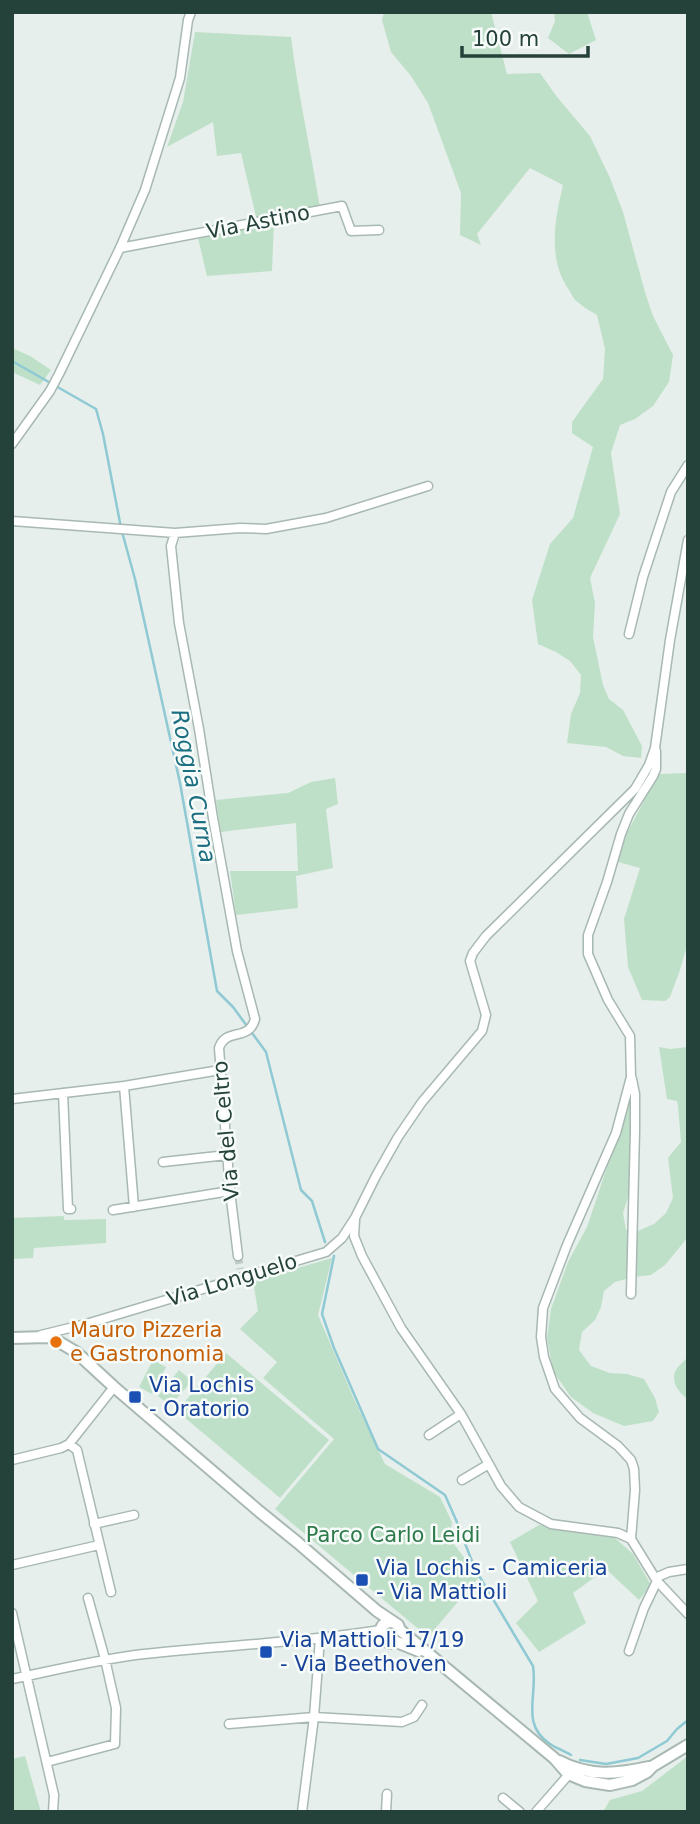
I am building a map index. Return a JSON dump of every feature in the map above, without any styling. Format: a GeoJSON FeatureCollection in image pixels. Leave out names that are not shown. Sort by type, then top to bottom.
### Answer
{"type":"FeatureCollection","features":[{"type":"Feature","properties":{"kind":"street"},"geometry":{"type":"LineString","coordinates":[[12,444],[59,374],[145,190],[180,78],[189,15]]}},
{"type":"Feature","properties":{"kind":"street","name":"Via Astino"},"geometry":{"type":"LineString","coordinates":[[120,248],[342,206],[351,231],[379,230]]}},
{"type":"Feature","properties":{"kind":"street"},"geometry":{"type":"LineString","coordinates":[[629,634],[643,577],[671,492],[688,465]]}},
{"type":"Feature","properties":{"kind":"street"},"geometry":{"type":"LineString","coordinates":[[12,521],[175,533],[280,528],[326,518],[428,486]]}},
{"type":"Feature","properties":{"kind":"street","name":"Via del Celtro"},"geometry":{"type":"LineString","coordinates":[[175,533],[171,546],[179,623],[237,951],[254,1012],[250,1028],[226,1037],[220,1043],[219,1053],[238,1256]]}},
{"type":"Feature","properties":{"kind":"street"},"geometry":{"type":"LineString","coordinates":[[631,1294],[635,1094],[631,1077],[630,1036],[608,1000],[588,954],[588,945],[621,834],[629,814],[656,769],[655,748],[670,640],[688,540]]}},
{"type":"Feature","properties":{"kind":"street","name":"Via Longuelo"},"geometry":{"type":"LineString","coordinates":[[12,1338],[30,1337],[86,1324],[240,1273],[326,1252],[342,1238],[398,1137],[422,1102],[482,1031],[486,1015],[470,961],[472,953],[635,789],[655,748]]}},
{"type":"Feature","properties":{"kind":"street"},"geometry":{"type":"LineString","coordinates":[[12,1099],[124,1086],[220,1070]]}},
{"type":"Feature","properties":{"kind":"street"},"geometry":{"type":"LineString","coordinates":[[631,1077],[616,1133],[567,1245],[543,1308],[541,1337],[544,1357],[555,1389],[580,1418],[618,1446],[631,1460],[635,1490],[631,1539]]}},
{"type":"Feature","properties":{"kind":"street"},"geometry":{"type":"LineString","coordinates":[[124,1086],[134,1207]]}},
{"type":"Feature","properties":{"kind":"street"},"geometry":{"type":"LineString","coordinates":[[63,1093],[69,1209]]}},
{"type":"Feature","properties":{"kind":"street"},"geometry":{"type":"LineString","coordinates":[[163,1162],[227,1155]]}},
{"type":"Feature","properties":{"kind":"street"},"geometry":{"type":"LineString","coordinates":[[113,1210],[230,1191]]}},
{"type":"Feature","properties":{"kind":"street"},"geometry":{"type":"LineString","coordinates":[[355,1217],[354,1236],[362,1256],[401,1328],[461,1414],[501,1486],[519,1507],[551,1524],[618,1533],[631,1539],[656,1580],[688,1614]]}},
{"type":"Feature","properties":{"kind":"street"},"geometry":{"type":"LineString","coordinates":[[86,1324],[67,1333],[66,1341],[114,1387],[377,1611],[389,1631],[428,1655],[585,1781],[610,1785],[632,1780],[688,1745]]}},
{"type":"Feature","properties":{"kind":"street"},"geometry":{"type":"LineString","coordinates":[[30,1337],[54,1339],[76,1352]]}},
{"type":"Feature","properties":{"kind":"street"},"geometry":{"type":"LineString","coordinates":[[12,1460],[69,1444],[114,1387]]}},
{"type":"Feature","properties":{"kind":"street"},"geometry":{"type":"LineString","coordinates":[[429,1435],[461,1414]]}},
{"type":"Feature","properties":{"kind":"street"},"geometry":{"type":"LineString","coordinates":[[69,1444],[78,1450],[111,1592]]}},
{"type":"Feature","properties":{"kind":"street"},"geometry":{"type":"LineString","coordinates":[[462,1480],[489,1464]]}},
{"type":"Feature","properties":{"kind":"street"},"geometry":{"type":"LineString","coordinates":[[94,1524],[134,1515]]}},
{"type":"Feature","properties":{"kind":"street"},"geometry":{"type":"LineString","coordinates":[[12,1565],[99,1545]]}},
{"type":"Feature","properties":{"kind":"street"},"geometry":{"type":"LineString","coordinates":[[629,1651],[656,1580],[669,1572],[688,1569]]}},
{"type":"Feature","properties":{"kind":"street"},"geometry":{"type":"LineString","coordinates":[[47,1762],[116,1744],[116,1708],[88,1598]]}},
{"type":"Feature","properties":{"kind":"street"},"geometry":{"type":"LineString","coordinates":[[12,1613],[54,1795],[53,1812]]}},
{"type":"Feature","properties":{"kind":"street"},"geometry":{"type":"LineString","coordinates":[[12,1679],[105,1659],[389,1631]]}},
{"type":"Feature","properties":{"kind":"street"},"geometry":{"type":"LineString","coordinates":[[302,1812],[324,1638]]}},
{"type":"Feature","properties":{"kind":"street"},"geometry":{"type":"LineString","coordinates":[[229,1724],[314,1717],[402,1722],[414,1717],[422,1705]]}},
{"type":"Feature","properties":{"kind":"street"},"geometry":{"type":"LineString","coordinates":[[571,1770],[604,1774],[653,1766]]}},
{"type":"Feature","properties":{"kind":"street"},"geometry":{"type":"LineString","coordinates":[[537,1812],[571,1770]]}},
{"type":"Feature","properties":{"kind":"street"},"geometry":{"type":"LineString","coordinates":[[386,1812],[387,1794]]}},
{"type":"Feature","properties":{"kind":"street"},"geometry":{"type":"LineString","coordinates":[[503,1798],[520,1812]]}},
{"type":"Feature","properties":{"kind":"green space"},"geometry":{"type":"Polygon","coordinates":[[[384,12],[491,12],[507,74],[540,73],[590,136],[623,212],[653,316],[673,355],[669,382],[653,406],[635,419],[620,425],[611,453],[620,514],[590,578],[595,603],[593,637],[603,685],[609,699],[623,710],[642,746],[641,758],[623,756],[606,747],[567,743],[571,714],[580,693],[581,675],[570,661],[538,644],[532,600],[550,544],[573,518],[593,447],[572,433],[572,422],[603,379],[605,349],[597,315],[574,299],[562,278],[555,252],[557,212],[563,185],[530,168],[477,234],[481,245],[460,235],[461,193],[428,103],[391,52],[382,20],[384,12]]]}},
{"type":"Feature","properties":{"kind":"green space"},"geometry":{"type":"Polygon","coordinates":[[[554,12],[587,12],[596,40],[569,54],[548,38],[555,21],[554,12]]]}},
{"type":"Feature","properties":{"kind":"green space"},"geometry":{"type":"Polygon","coordinates":[[[195,32],[291,37],[320,208],[274,221],[272,271],[207,276],[197,234],[257,221],[241,153],[217,156],[213,122],[167,147],[183,102],[195,32]]]}},
{"type":"Feature","properties":{"kind":"green space"},"geometry":{"type":"Polygon","coordinates":[[[12,348],[51,370],[40,385],[12,372],[12,348]]]}},
{"type":"Feature","properties":{"kind":"green space"},"geometry":{"type":"Polygon","coordinates":[[[688,773],[688,942],[670,997],[665,1001],[642,1000],[628,967],[624,919],[640,868],[618,862],[626,835],[658,774],[688,773]]]}},
{"type":"Feature","properties":{"kind":"green space"},"geometry":{"type":"Polygon","coordinates":[[[335,778],[338,804],[326,809],[333,868],[296,876],[298,908],[236,915],[230,871],[298,871],[296,823],[221,832],[216,800],[288,793],[311,782],[335,778]]]}},
{"type":"Feature","properties":{"kind":"green space"},"geometry":{"type":"Polygon","coordinates":[[[659,1047],[688,1047],[688,1237],[665,1265],[651,1275],[615,1282],[604,1291],[595,1320],[582,1332],[579,1350],[591,1366],[610,1373],[644,1379],[655,1398],[659,1412],[653,1421],[624,1426],[593,1413],[571,1397],[553,1371],[547,1338],[551,1309],[568,1262],[587,1227],[630,1099],[634,1179],[623,1213],[626,1230],[638,1231],[654,1224],[666,1213],[673,1198],[668,1158],[681,1142],[678,1106],[677,1101],[667,1099],[659,1047]]]}},
{"type":"Feature","properties":{"kind":"green space"},"geometry":{"type":"Polygon","coordinates":[[[64,1216],[64,1220],[106,1219],[106,1243],[34,1248],[33,1258],[12,1259],[12,1218],[64,1216]]]}},
{"type":"Feature","properties":{"kind":"green space","name":"Parco Carlo Leidi"},"geometry":{"type":"Polygon","coordinates":[[[332,1258],[318,1315],[354,1399],[385,1464],[440,1497],[452,1522],[450,1539],[479,1577],[428,1637],[275,1509],[334,1439],[263,1378],[277,1362],[240,1329],[258,1311],[253,1281],[332,1258]]]}},
{"type":"Feature","properties":{"kind":"green space"},"geometry":{"type":"Polygon","coordinates":[[[226,1353],[329,1440],[280,1498],[177,1411],[226,1353]]]}},
{"type":"Feature","properties":{"kind":"green space"},"geometry":{"type":"Polygon","coordinates":[[[688,1357],[688,1399],[677,1387],[674,1376],[677,1368],[688,1357]]]}},
{"type":"Feature","properties":{"kind":"green space"},"geometry":{"type":"Polygon","coordinates":[[[153,1360],[166,1367],[152,1394],[139,1387],[153,1360]]]}},
{"type":"Feature","properties":{"kind":"green space"},"geometry":{"type":"Polygon","coordinates":[[[179,1370],[192,1381],[170,1406],[158,1396],[179,1370]]]}},
{"type":"Feature","properties":{"kind":"green space"},"geometry":{"type":"Polygon","coordinates":[[[539,1525],[615,1538],[633,1554],[651,1585],[639,1600],[606,1569],[573,1593],[586,1623],[539,1652],[516,1623],[538,1601],[510,1542],[539,1525]]]}},
{"type":"Feature","properties":{"kind":"green space"},"geometry":{"type":"Polygon","coordinates":[[[25,1756],[41,1812],[12,1812],[12,1759],[25,1756]]]}},
{"type":"Feature","properties":{"kind":"green space"},"geometry":{"type":"Polygon","coordinates":[[[688,1756],[688,1812],[603,1812],[610,1800],[642,1791],[688,1756]]]}},
{"type":"Feature","properties":{"kind":"waterway","name":"Roggia Curna"},"geometry":{"type":"LineString","coordinates":[[12,361],[96,409],[180,783],[217,991],[233,1007],[266,1052],[301,1190],[312,1201],[325,1242]]}},
{"type":"Feature","properties":{"kind":"waterway","name":"Roggia Curna"},"geometry":{"type":"LineString","coordinates":[[334,1256],[322,1314],[378,1449],[445,1495],[475,1569],[533,1666],[532,1709],[535,1728],[550,1744],[571,1755]]}},
{"type":"Feature","properties":{"kind":"waterway","name":"Roggia Curna"},"geometry":{"type":"LineString","coordinates":[[580,1760],[606,1764],[638,1758],[667,1741],[688,1720]]}},
{"type":"Feature","properties":{"kind":"tunnel"},"geometry":{"type":"LineString","coordinates":[[238,1256],[240,1269]]}},
{"type":"Feature","properties":{"kind":"place","name":"Mauro Pizzeria e Gastronomia"},"geometry":{"type":"Point","coordinates":[56,1342]}},
{"type":"Feature","properties":{"kind":"place","name":"Via Lochis - Oratorio"},"geometry":{"type":"Point","coordinates":[135,1397]}},
{"type":"Feature","properties":{"kind":"place","name":"Via Lochis - Camiceria - Via Mattioli"},"geometry":{"type":"Point","coordinates":[362,1580]}},
{"type":"Feature","properties":{"kind":"place","name":"Via Mattioli 17/19 - Via Beethoven"},"geometry":{"type":"Point","coordinates":[266,1652]}}]}
